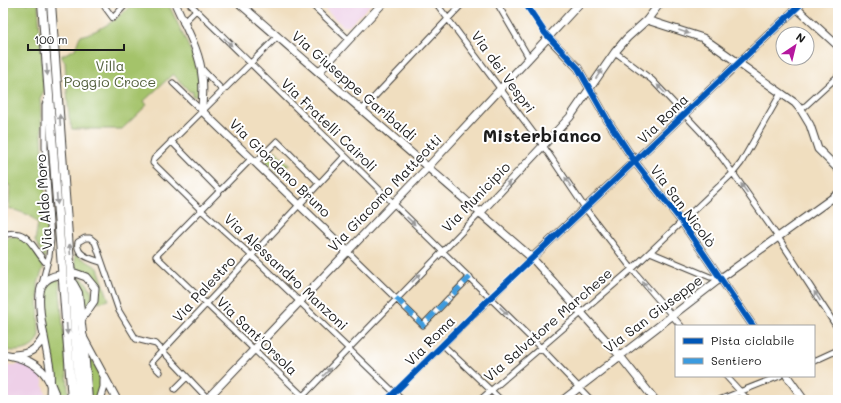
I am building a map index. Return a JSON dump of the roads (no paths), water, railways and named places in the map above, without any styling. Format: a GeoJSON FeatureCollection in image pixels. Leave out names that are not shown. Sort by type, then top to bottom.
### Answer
{"type":"FeatureCollection","features":[{"type":"Feature","properties":{"kind":"main road","name":"Via Aldo Moro"},"geometry":{"type":"LineString","coordinates":[[42,3],[72,400]]}},
{"type":"Feature","properties":{"kind":"main road","name":"Via Aldo Moro"},"geometry":{"type":"LineString","coordinates":[[51,3],[73,277],[80,400]]}},
{"type":"Feature","properties":{"kind":"main road"},"geometry":{"type":"LineString","coordinates":[[175,3],[201,68],[203,77],[202,113]]}},
{"type":"Feature","properties":{"kind":"main road","name":"Via Giuseppe Garibaldi"},"geometry":{"type":"LineString","coordinates":[[239,3],[532,258],[582,313]]}},
{"type":"Feature","properties":{"kind":"main road"},"geometry":{"type":"LineString","coordinates":[[319,72],[382,3]]}},
{"type":"Feature","properties":{"kind":"main road","name":"Via Giacomo Matteotti"},"geometry":{"type":"LineString","coordinates":[[207,400],[501,90],[580,3]]}},
{"type":"Feature","properties":{"kind":"main road","name":"Via Municipio"},"geometry":{"type":"LineString","coordinates":[[480,213],[544,147],[570,117],[615,52],[627,38],[647,20],[660,3]]}},
{"type":"Feature","properties":{"kind":"main road"},"geometry":{"type":"LineString","coordinates":[[791,3],[799,6],[838,46]]}},
{"type":"Feature","properties":{"kind":"main road","name":"Via Roma"},"geometry":{"type":"LineString","coordinates":[[532,258],[799,6]]}},
{"type":"Feature","properties":{"kind":"main road"},"geometry":{"type":"LineString","coordinates":[[647,20],[703,38],[781,93],[801,110],[810,125],[818,149],[838,169]]}},
{"type":"Feature","properties":{"kind":"main road","name":"Via San Nicolò"},"geometry":{"type":"LineString","coordinates":[[548,37],[578,68],[608,121],[635,162],[682,222],[752,325]]}},
{"type":"Feature","properties":{"kind":"main road","name":"Via Giordano Bruno"},"geometry":{"type":"LineString","coordinates":[[202,113],[347,252]]}},
{"type":"Feature","properties":{"kind":"main road","name":"Via San Giuseppe"},"geometry":{"type":"LineString","coordinates":[[563,400],[721,278],[838,194]]}},
{"type":"Feature","properties":{"kind":"main road"},"geometry":{"type":"LineString","coordinates":[[81,320],[94,301],[96,293],[90,280],[81,274],[73,277],[78,293],[88,400]]}},
{"type":"Feature","properties":{"kind":"main road"},"geometry":{"type":"LineString","coordinates":[[50,400],[50,369],[44,336],[40,298],[42,284],[48,278],[59,275]]}},
{"type":"Feature","properties":{"kind":"main road"},"geometry":{"type":"LineString","coordinates":[[582,313],[620,356],[655,400]]}},
{"type":"Feature","properties":{"kind":"main road"},"geometry":{"type":"LineString","coordinates":[[13,356],[31,352],[37,347],[44,336]]}},
{"type":"Feature","properties":{"kind":"main road"},"geometry":{"type":"LineString","coordinates":[[83,337],[117,400]]}},
{"type":"Feature","properties":{"kind":"main road"},"geometry":{"type":"LineString","coordinates":[[3,354],[13,356],[39,367],[44,371],[57,400]]}},
{"type":"Feature","properties":{"kind":"main road"},"geometry":{"type":"LineString","coordinates":[[100,400],[104,387],[104,377]]}},
{"type":"Feature","properties":{"kind":"main road"},"geometry":{"type":"LineString","coordinates":[[788,377],[804,400]]}},
{"type":"Feature","properties":{"kind":"street"},"geometry":{"type":"LineString","coordinates":[[102,3],[113,18],[128,3]]}},
{"type":"Feature","properties":{"kind":"street","name":"Via Fratelli Cairoli"},"geometry":{"type":"LineString","coordinates":[[189,3],[344,157],[470,277],[591,400]]}},
{"type":"Feature","properties":{"kind":"street"},"geometry":{"type":"LineString","coordinates":[[310,3],[349,40]]}},
{"type":"Feature","properties":{"kind":"street","name":"Via dei Vespri"},"geometry":{"type":"LineString","coordinates":[[436,3],[544,147],[585,208],[632,268],[680,325]]}},
{"type":"Feature","properties":{"kind":"street"},"geometry":{"type":"LineString","coordinates":[[362,110],[463,3]]}},
{"type":"Feature","properties":{"kind":"street"},"geometry":{"type":"LineString","coordinates":[[497,3],[529,58]]}},
{"type":"Feature","properties":{"kind":"street","name":"Via San Nicolò"},"geometry":{"type":"LineString","coordinates":[[525,3],[548,37]]}},
{"type":"Feature","properties":{"kind":"street"},"geometry":{"type":"LineString","coordinates":[[183,23],[198,12]]}},
{"type":"Feature","properties":{"kind":"street"},"geometry":{"type":"LineString","coordinates":[[220,190],[171,141],[202,113],[224,89],[278,36]]}},
{"type":"Feature","properties":{"kind":"street"},"geometry":{"type":"LineString","coordinates":[[615,52],[647,76],[685,114],[723,159],[778,237],[838,329]]}},
{"type":"Feature","properties":{"kind":"street"},"geometry":{"type":"LineString","coordinates":[[201,68],[224,89]]}},
{"type":"Feature","properties":{"kind":"street"},"geometry":{"type":"LineString","coordinates":[[801,110],[838,76]]}},
{"type":"Feature","properties":{"kind":"street"},"geometry":{"type":"LineString","coordinates":[[174,83],[202,113]]}},
{"type":"Feature","properties":{"kind":"street"},"geometry":{"type":"LineString","coordinates":[[42,284],[47,264],[50,239],[45,105],[49,92]]}},
{"type":"Feature","properties":{"kind":"street"},"geometry":{"type":"LineString","coordinates":[[682,222],[733,174],[741,163],[781,93]]}},
{"type":"Feature","properties":{"kind":"street","name":"Via Alessandro Manzoni"},"geometry":{"type":"LineString","coordinates":[[171,141],[154,159],[153,163],[201,210],[350,348],[402,400]]}},
{"type":"Feature","properties":{"kind":"street"},"geometry":{"type":"LineString","coordinates":[[201,210],[220,190],[278,141],[319,183]]}},
{"type":"Feature","properties":{"kind":"street","name":"Via Palestro"},"geometry":{"type":"LineString","coordinates":[[160,372],[151,362],[344,157]]}},
{"type":"Feature","properties":{"kind":"street","name":"Via Sant'Orsola"},"geometry":{"type":"LineString","coordinates":[[201,210],[156,256],[303,399]]}},
{"type":"Feature","properties":{"kind":"street","name":"Via Municipio"},"geometry":{"type":"LineString","coordinates":[[303,399],[396,298],[480,213]]}},
{"type":"Feature","properties":{"kind":"street","name":"Via Salvatore Marchese"},"geometry":{"type":"LineString","coordinates":[[480,400],[582,313],[682,222]]}},
{"type":"Feature","properties":{"kind":"street"},"geometry":{"type":"LineString","coordinates":[[3,235],[15,233],[26,237],[31,241],[40,257],[47,264]]}},
{"type":"Feature","properties":{"kind":"street"},"geometry":{"type":"LineString","coordinates":[[101,264],[81,254],[78,250],[78,242],[85,238],[90,238],[94,242],[119,311],[136,339],[152,342],[163,351],[207,400]]}},
{"type":"Feature","properties":{"kind":"street","name":"Via Giordano Bruno"},"geometry":{"type":"LineString","coordinates":[[347,252],[423,325],[470,277]]}},
{"type":"Feature","properties":{"kind":"street"},"geometry":{"type":"LineString","coordinates":[[650,252],[710,277],[721,278]]}},
{"type":"Feature","properties":{"kind":"street","name":"Via Roma"},"geometry":{"type":"LineString","coordinates":[[387,400],[532,258]]}},
{"type":"Feature","properties":{"kind":"street"},"geometry":{"type":"LineString","coordinates":[[443,345],[501,400]]}},
{"type":"Feature","properties":{"kind":"street"},"geometry":{"type":"LineString","coordinates":[[815,361],[838,350]]}},
{"type":"Feature","properties":{"kind":"street"},"geometry":{"type":"LineString","coordinates":[[175,389],[187,377]]}},
{"type":"Feature","properties":{"kind":"street"},"geometry":{"type":"LineString","coordinates":[[727,377],[748,400]]}},
{"type":"Feature","properties":{"kind":"street"},"geometry":{"type":"LineString","coordinates":[[719,400],[778,377]]}},
{"type":"Feature","properties":{"kind":"district","name":"Misterbianco"},"geometry":{"type":"Point","coordinates":[542,136]}},
{"type":"Feature","properties":{"kind":"park label","name":"Villa Poggio Croce"},"geometry":{"type":"Point","coordinates":[110,74]}}]}
